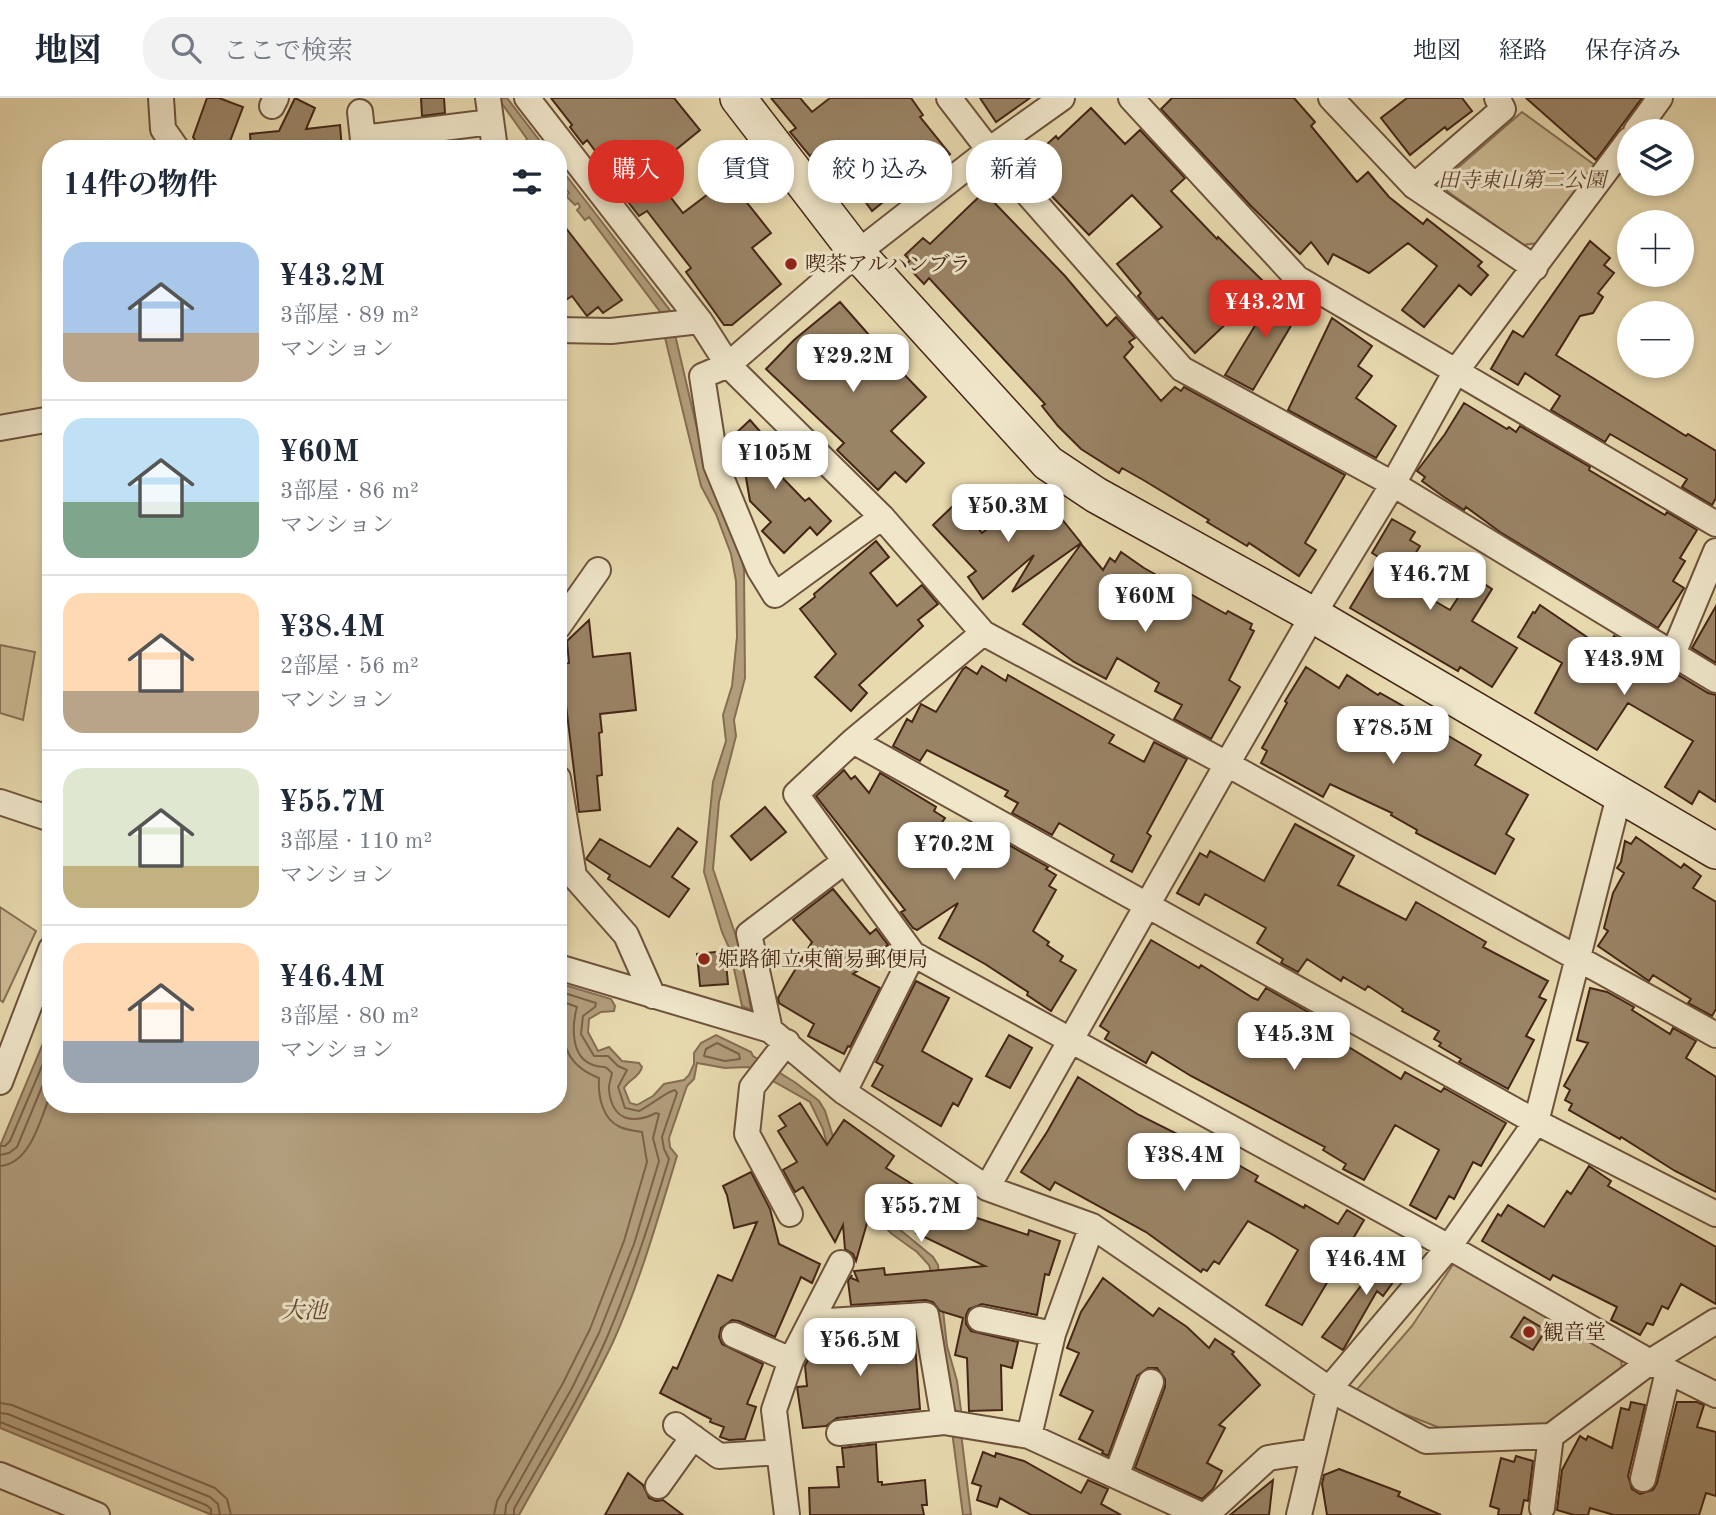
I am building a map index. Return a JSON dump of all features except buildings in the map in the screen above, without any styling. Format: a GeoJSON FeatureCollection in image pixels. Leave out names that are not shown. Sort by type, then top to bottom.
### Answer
{"type":"FeatureCollection","features":[{"type":"Feature","properties":{"kind":"street"},"geometry":{"type":"LineString","coordinates":[[161,98],[163,129],[171,140]]}},
{"type":"Feature","properties":{"kind":"street"},"geometry":{"type":"LineString","coordinates":[[527,98],[560,140]]}},
{"type":"Feature","properties":{"kind":"street"},"geometry":{"type":"LineString","coordinates":[[738,98],[857,253],[1048,463],[1096,495],[1312,615],[1716,850]]}},
{"type":"Feature","properties":{"kind":"street"},"geometry":{"type":"LineString","coordinates":[[949,98],[981,140]]}},
{"type":"Feature","properties":{"kind":"street"},"geometry":{"type":"LineString","coordinates":[[1003,140],[1062,98]]}},
{"type":"Feature","properties":{"kind":"street"},"geometry":{"type":"LineString","coordinates":[[1131,98],[1297,278],[1716,524]]}},
{"type":"Feature","properties":{"kind":"street"},"geometry":{"type":"LineString","coordinates":[[1331,98],[1414,186],[1535,268]]}},
{"type":"Feature","properties":{"kind":"street"},"geometry":{"type":"LineString","coordinates":[[1414,186],[1503,110],[1497,98]]}},
{"type":"Feature","properties":{"kind":"street"},"geometry":{"type":"LineString","coordinates":[[1645,119],[1660,98]]}},
{"type":"Feature","properties":{"kind":"street"},"geometry":{"type":"LineString","coordinates":[[375,140],[489,110],[494,140]]}},
{"type":"Feature","properties":{"kind":"street"},"geometry":{"type":"LineString","coordinates":[[360,112],[364,140]]}},
{"type":"Feature","properties":{"kind":"street"},"geometry":{"type":"LineString","coordinates":[[567,150],[700,321],[727,365],[882,517],[983,632],[1716,1035]]}},
{"type":"Feature","properties":{"kind":"street"},"geometry":{"type":"LineString","coordinates":[[987,1188],[1312,615],[1393,484],[1456,371],[1617,156]]}},
{"type":"Feature","properties":{"kind":"street"},"geometry":{"type":"LineString","coordinates":[[882,517],[775,595],[759,569],[716,465],[702,376],[727,365],[857,253],[966,168]]}},
{"type":"Feature","properties":{"kind":"street"},"geometry":{"type":"LineString","coordinates":[[1036,203],[1182,369],[1393,484],[1716,680]]}},
{"type":"Feature","properties":{"kind":"street"},"geometry":{"type":"LineString","coordinates":[[567,330],[611,331],[700,321]]}},
{"type":"Feature","properties":{"kind":"street"},"geometry":{"type":"LineString","coordinates":[[0,427],[42,420]]}},
{"type":"Feature","properties":{"kind":"street"},"geometry":{"type":"LineString","coordinates":[[1673,654],[1716,551]]}},
{"type":"Feature","properties":{"kind":"street"},"geometry":{"type":"LineString","coordinates":[[567,614],[598,570]]}},
{"type":"Feature","properties":{"kind":"street"},"geometry":{"type":"LineString","coordinates":[[983,632],[853,741],[796,794],[913,954],[1449,1247],[1659,1367],[1716,1395]]}},
{"type":"Feature","properties":{"kind":"street"},"geometry":{"type":"LineString","coordinates":[[853,741],[1536,1122],[1716,1214]]}},
{"type":"Feature","properties":{"kind":"street"},"geometry":{"type":"LineString","coordinates":[[1299,1515],[1329,1389],[1449,1247],[1536,1122],[1619,796]]}},
{"type":"Feature","properties":{"kind":"street"},"geometry":{"type":"LineString","coordinates":[[0,802],[42,816]]}},
{"type":"Feature","properties":{"kind":"street"},"geometry":{"type":"LineString","coordinates":[[567,833],[574,876],[626,935],[653,996]]}},
{"type":"Feature","properties":{"kind":"street"},"geometry":{"type":"LineString","coordinates":[[790,1214],[747,1134],[752,1087],[778,1036],[749,934],[845,861]]}},
{"type":"Feature","properties":{"kind":"street"},"geometry":{"type":"LineString","coordinates":[[844,1092],[913,954]]}},
{"type":"Feature","properties":{"kind":"street"},"geometry":{"type":"LineString","coordinates":[[567,970],[778,1036],[844,1092],[987,1188],[1092,1226],[1329,1389],[1426,1441],[1551,1436],[1659,1367],[1716,1321]]}},
{"type":"Feature","properties":{"kind":"street"},"geometry":{"type":"LineString","coordinates":[[0,1082],[42,972]]}},
{"type":"Feature","properties":{"kind":"street"},"geometry":{"type":"LineString","coordinates":[[1029,1436],[1053,1334],[1092,1226]]}},
{"type":"Feature","properties":{"kind":"street"},"geometry":{"type":"LineString","coordinates":[[787,1515],[774,1410],[791,1360],[841,1264]]}},
{"type":"Feature","properties":{"kind":"street"},"geometry":{"type":"LineString","coordinates":[[812,1322],[926,1315],[954,1424]]}},
{"type":"Feature","properties":{"kind":"street"},"geometry":{"type":"LineString","coordinates":[[980,1319],[1053,1334]]}},
{"type":"Feature","properties":{"kind":"street"},"geometry":{"type":"LineString","coordinates":[[734,1335],[791,1360]]}},
{"type":"Feature","properties":{"kind":"street"},"geometry":{"type":"LineString","coordinates":[[1643,1479],[1659,1367]]}},
{"type":"Feature","properties":{"kind":"street"},"geometry":{"type":"LineString","coordinates":[[1116,1476],[1151,1382]]}},
{"type":"Feature","properties":{"kind":"street"},"geometry":{"type":"LineString","coordinates":[[839,1433],[954,1424],[1029,1436],[1204,1515],[1268,1458],[1314,1451]]}},
{"type":"Feature","properties":{"kind":"street"},"geometry":{"type":"LineString","coordinates":[[657,1485],[684,1431],[719,1456],[779,1452]]}},
{"type":"Feature","properties":{"kind":"street"},"geometry":{"type":"LineString","coordinates":[[1542,1508],[1551,1436]]}},
{"type":"Feature","properties":{"kind":"street"},"geometry":{"type":"LineString","coordinates":[[0,1475],[61,1508],[97,1515]]}},
{"type":"Feature","properties":{"kind":"green space","name":"田寺東山第二公園"},"geometry":{"type":"Polygon","coordinates":[[[1522,112],[1596,166],[1538,243],[1523,245],[1447,191],[1446,178],[1522,112]]]}},
{"type":"Feature","properties":{"kind":"green space"},"geometry":{"type":"Polygon","coordinates":[[[0,645],[35,652],[23,720],[0,713],[0,645]]]}},
{"type":"Feature","properties":{"kind":"green space"},"geometry":{"type":"Polygon","coordinates":[[[0,907],[36,931],[3,1002],[0,1000],[0,907]]]}},
{"type":"Feature","properties":{"kind":"green space"},"geometry":{"type":"Polygon","coordinates":[[[1456,1260],[1621,1358],[1622,1370],[1540,1428],[1453,1433],[1353,1394],[1412,1326],[1456,1260]]]}},
{"type":"Feature","properties":{"kind":"water"},"geometry":{"type":"Polygon","coordinates":[[[498,98],[507,98],[539,140],[527,139],[498,98]]]}},
{"type":"Feature","properties":{"kind":"water"},"geometry":{"type":"Polygon","coordinates":[[[567,177],[669,309],[705,463],[736,534],[744,570],[745,678],[734,720],[736,736],[719,802],[713,869],[742,954],[751,1010],[742,1006],[730,950],[704,872],[713,782],[726,741],[723,715],[732,686],[737,637],[736,581],[731,554],[716,514],[701,486],[661,313],[589,217],[585,220],[577,210],[580,207],[578,203],[575,205],[567,197],[567,177]]]}},
{"type":"Feature","properties":{"kind":"water","name":"大池"},"geometry":{"type":"Polygon","coordinates":[[[567,986],[611,999],[615,1006],[614,1011],[601,1012],[589,1019],[588,1032],[598,1051],[609,1047],[622,1061],[639,1063],[642,1067],[624,1088],[630,1103],[637,1105],[653,1096],[664,1084],[684,1080],[689,1075],[694,1064],[694,1053],[701,1043],[716,1035],[751,1052],[819,1101],[835,1143],[859,1191],[876,1210],[933,1257],[938,1265],[947,1346],[957,1381],[961,1410],[971,1515],[963,1515],[952,1413],[931,1308],[933,1279],[929,1265],[863,1206],[829,1152],[823,1129],[810,1102],[748,1067],[725,1068],[697,1063],[694,1079],[687,1086],[669,1138],[670,1147],[677,1156],[623,1319],[591,1386],[519,1515],[212,1515],[0,1428],[0,1146],[42,1046],[42,1113],[567,1113],[567,986]]]}},
{"type":"Feature","properties":{"kind":"place","name":"喫茶アルハンブラ"},"geometry":{"type":"Point","coordinates":[791,264]}},
{"type":"Feature","properties":{"kind":"place","name":"姫路御立東簡易郵便局"},"geometry":{"type":"Point","coordinates":[704,959]}},
{"type":"Feature","properties":{"kind":"place","name":"観音堂"},"geometry":{"type":"Point","coordinates":[1529,1332]}}]}
